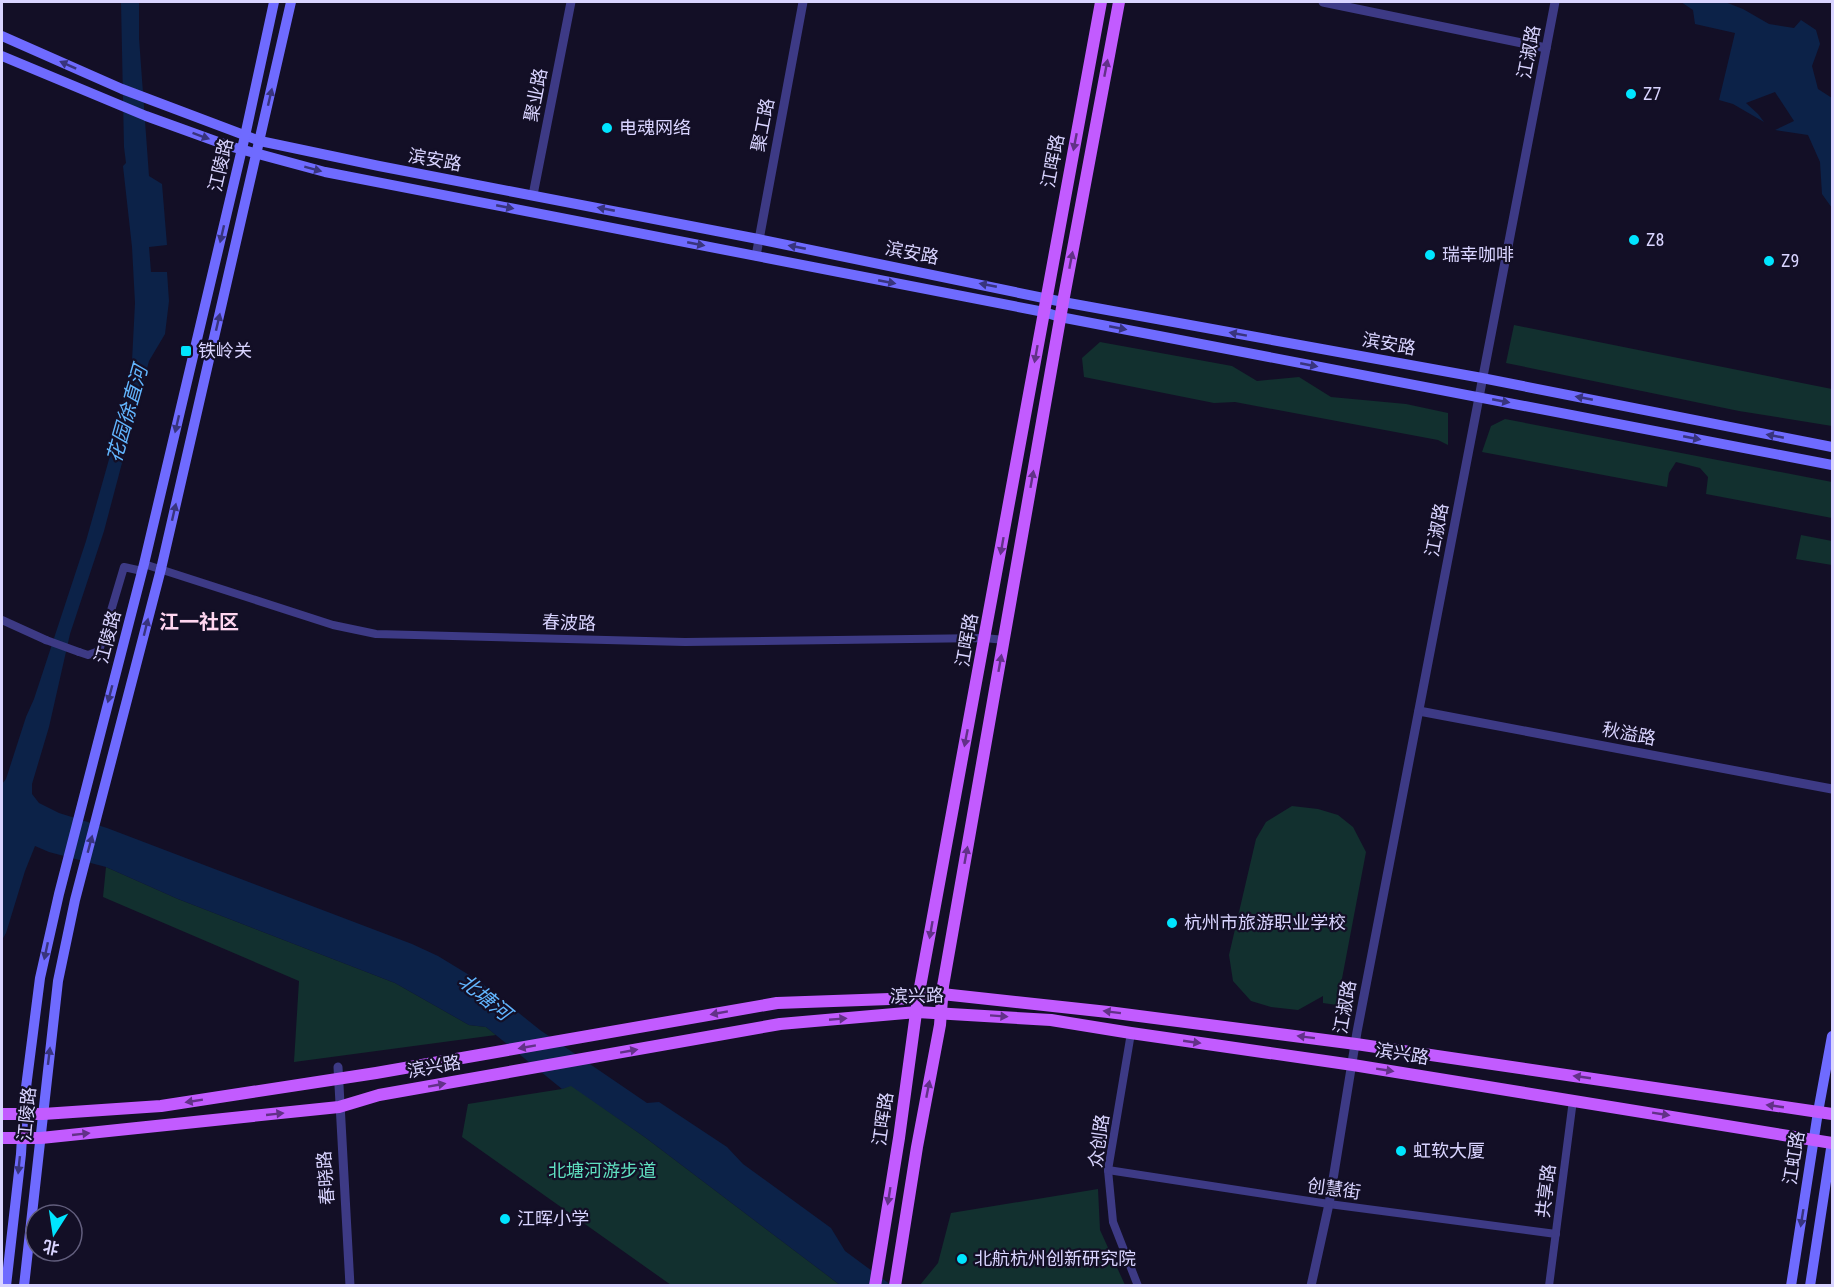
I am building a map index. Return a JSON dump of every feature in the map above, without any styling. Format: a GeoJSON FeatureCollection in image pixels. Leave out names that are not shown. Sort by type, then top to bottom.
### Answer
{"type":"FeatureCollection","features":[{"type":"Feature","properties":{"kind":"main road","name":"江陵路"},"geometry":{"type":"LineString","coordinates":[[6,1286],[23,1114],[40,978],[87,780],[143,567],[242,150],[274,2]]}},
{"type":"Feature","properties":{"kind":"main road","name":"江陵路"},"geometry":{"type":"LineString","coordinates":[[24,1286],[58,981],[75,900],[161,569],[291,2]]}},
{"type":"Feature","properties":{"kind":"main road","name":"江晖路"},"geometry":{"type":"LineString","coordinates":[[875,1286],[899,1138],[918,998],[1101,2]]}},
{"type":"Feature","properties":{"kind":"main road","name":"江晖路"},"geometry":{"type":"LineString","coordinates":[[895,1286],[941,1013],[942,994],[1060,318],[1119,2]]}},
{"type":"Feature","properties":{"kind":"main road","name":"滨安路"},"geometry":{"type":"LineString","coordinates":[[2,36],[122,89],[260,141],[758,239],[1063,302],[1482,378],[1833,447]]}},
{"type":"Feature","properties":{"kind":"main road","name":"滨安路"},"geometry":{"type":"LineString","coordinates":[[2,56],[146,117],[242,150],[325,172],[1044,312],[1060,318],[1833,465]]}},
{"type":"Feature","properties":{"kind":"main road","name":"滨兴路"},"geometry":{"type":"LineString","coordinates":[[2,1114],[43,1114],[161,1106],[338,1073],[376,1073],[777,1003],[918,998],[942,994],[1108,1011],[1356,1044],[1833,1114]]}},
{"type":"Feature","properties":{"kind":"main road","name":"滨兴路"},"geometry":{"type":"LineString","coordinates":[[2,1138],[41,1138],[339,1107],[379,1095],[780,1024],[917,1012],[1051,1020],[1353,1065],[1832,1142]]}},
{"type":"Feature","properties":{"kind":"main road","name":"江虹路"},"geometry":{"type":"LineString","coordinates":[[1791,1286],[1818,1112],[1833,1036]]}},
{"type":"Feature","properties":{"kind":"main road","name":"江虹路"},"geometry":{"type":"LineString","coordinates":[[1810,1286],[1832,1142]]}},
{"type":"Feature","properties":{"kind":"street","name":"聚业路"},"geometry":{"type":"LineString","coordinates":[[533,195],[571,2]]}},
{"type":"Feature","properties":{"kind":"street","name":"聚工路"},"geometry":{"type":"LineString","coordinates":[[756,256],[803,2]]}},
{"type":"Feature","properties":{"kind":"street"},"geometry":{"type":"LineString","coordinates":[[1323,2],[1546,48]]}},
{"type":"Feature","properties":{"kind":"street","name":"江淑路"},"geometry":{"type":"LineString","coordinates":[[1311,1286],[1329,1204],[1356,1044],[1556,2]]}},
{"type":"Feature","properties":{"kind":"street"},"geometry":{"type":"LineString","coordinates":[[2,620],[46,640],[88,655],[99,651],[124,567],[143,567]]}},
{"type":"Feature","properties":{"kind":"street","name":"春波路"},"geometry":{"type":"LineString","coordinates":[[143,567],[161,569],[333,625],[376,634],[685,642],[985,638],[1004,640]]}},
{"type":"Feature","properties":{"kind":"street","name":"秋溢路"},"geometry":{"type":"LineString","coordinates":[[1419,711],[1833,789]]}},
{"type":"Feature","properties":{"kind":"street","name":"众创路"},"geometry":{"type":"LineString","coordinates":[[1131,1033],[1108,1170],[1113,1222],[1138,1286]]}},
{"type":"Feature","properties":{"kind":"street","name":"春晓路"},"geometry":{"type":"LineString","coordinates":[[338,1073],[350,1286]]}},
{"type":"Feature","properties":{"kind":"street","name":"共享路"},"geometry":{"type":"LineString","coordinates":[[1549,1286],[1573,1100]]}},
{"type":"Feature","properties":{"kind":"street","name":"创慧街"},"geometry":{"type":"LineString","coordinates":[[1108,1170],[1329,1204],[1556,1234]]}},
{"type":"Feature","properties":{"kind":"green space"},"geometry":{"type":"Polygon","coordinates":[[[1514,325],[1832,389],[1832,426],[1739,411],[1506,363],[1514,325]]]}},
{"type":"Feature","properties":{"kind":"green space"},"geometry":{"type":"Polygon","coordinates":[[[1100,342],[1232,366],[1257,381],[1299,377],[1331,397],[1406,404],[1448,413],[1448,445],[1438,440],[1235,402],[1214,403],[1084,377],[1082,358],[1100,342]]]}},
{"type":"Feature","properties":{"kind":"green space"},"geometry":{"type":"Polygon","coordinates":[[[1505,419],[1832,482],[1832,518],[1706,494],[1708,477],[1700,468],[1676,462],[1669,473],[1667,487],[1482,452],[1491,426],[1505,419]]]}},
{"type":"Feature","properties":{"kind":"green space"},"geometry":{"type":"Polygon","coordinates":[[[1801,535],[1832,541],[1832,565],[1796,559],[1801,535]]]}},
{"type":"Feature","properties":{"kind":"green space"},"geometry":{"type":"Polygon","coordinates":[[[1292,806],[1318,809],[1338,815],[1353,827],[1366,852],[1337,1005],[1323,1003],[1323,996],[1298,1010],[1271,1007],[1251,1001],[1233,981],[1229,955],[1256,839],[1266,822],[1292,806]]]}},
{"type":"Feature","properties":{"kind":"green space"},"geometry":{"type":"Polygon","coordinates":[[[106,867],[178,899],[395,983],[469,1025],[486,1027],[496,1035],[294,1062],[299,981],[103,897],[106,867]]]}},
{"type":"Feature","properties":{"kind":"green space","name":"北塘河游步道"},"geometry":{"type":"Polygon","coordinates":[[[571,1085],[646,1138],[840,1285],[671,1285],[462,1137],[468,1104],[562,1089],[571,1085]]]}},
{"type":"Feature","properties":{"kind":"green space"},"geometry":{"type":"Polygon","coordinates":[[[1098,1189],[1100,1230],[1125,1285],[920,1285],[938,1263],[951,1213],[1098,1189]]]}},
{"type":"Feature","properties":{"kind":"water"},"geometry":{"type":"Polygon","coordinates":[[[121,2],[139,2],[139,38],[149,176],[162,184],[167,245],[149,247],[151,272],[167,272],[169,301],[165,334],[149,361],[104,531],[70,634],[49,727],[32,784],[32,794],[39,803],[59,813],[107,828],[412,944],[438,956],[479,981],[540,1030],[647,1103],[659,1102],[727,1147],[743,1164],[831,1228],[845,1251],[891,1285],[840,1285],[646,1138],[571,1086],[562,1089],[486,1027],[469,1025],[395,983],[178,899],[106,867],[35,846],[2,940],[2,784],[6,779],[34,699],[86,541],[117,431],[132,361],[135,303],[132,247],[123,166],[126,163],[121,2]]]}},
{"type":"Feature","properties":{"kind":"water"},"geometry":{"type":"Polygon","coordinates":[[[1681,2],[1725,2],[1769,24],[1794,28],[1801,20],[1816,30],[1820,44],[1812,66],[1818,89],[1832,98],[1832,208],[1822,194],[1820,162],[1808,135],[1775,130],[1794,121],[1775,92],[1746,103],[1764,122],[1733,104],[1719,100],[1735,33],[1695,24],[1693,10],[1681,2]]]}},
{"type":"Feature","properties":{"kind":"place","name":"Z7"},"geometry":{"type":"Point","coordinates":[1631,94]}},
{"type":"Feature","properties":{"kind":"place","name":"电魂网络"},"geometry":{"type":"Point","coordinates":[607,128]}},
{"type":"Feature","properties":{"kind":"place","name":"Z8"},"geometry":{"type":"Point","coordinates":[1634,240]}},
{"type":"Feature","properties":{"kind":"place","name":"瑞幸咖啡"},"geometry":{"type":"Point","coordinates":[1430,255]}},
{"type":"Feature","properties":{"kind":"place","name":"Z9"},"geometry":{"type":"Point","coordinates":[1769,261]}},
{"type":"Feature","properties":{"kind":"place","name":"铁岭关"},"geometry":{"type":"Point","coordinates":[186,351]}},
{"type":"Feature","properties":{"kind":"place","name":"杭州市旅游职业学校"},"geometry":{"type":"Point","coordinates":[1172,923]}},
{"type":"Feature","properties":{"kind":"place","name":"虹软大厦"},"geometry":{"type":"Point","coordinates":[1401,1151]}},
{"type":"Feature","properties":{"kind":"place","name":"江晖小学"},"geometry":{"type":"Point","coordinates":[505,1219]}},
{"type":"Feature","properties":{"kind":"place","name":"北航杭州创新研究院"},"geometry":{"type":"Point","coordinates":[962,1259]}},
{"type":"Feature","properties":{"kind":"district","name":"江一社区"},"geometry":{"type":"Point","coordinates":[199,622]}},
{"type":"Feature","properties":{"kind":"water label","name":"花园徐直河"},"geometry":{"type":"Point","coordinates":[127,414]}},
{"type":"Feature","properties":{"kind":"water label","name":"北塘河"},"geometry":{"type":"Point","coordinates":[485,997]}}]}
